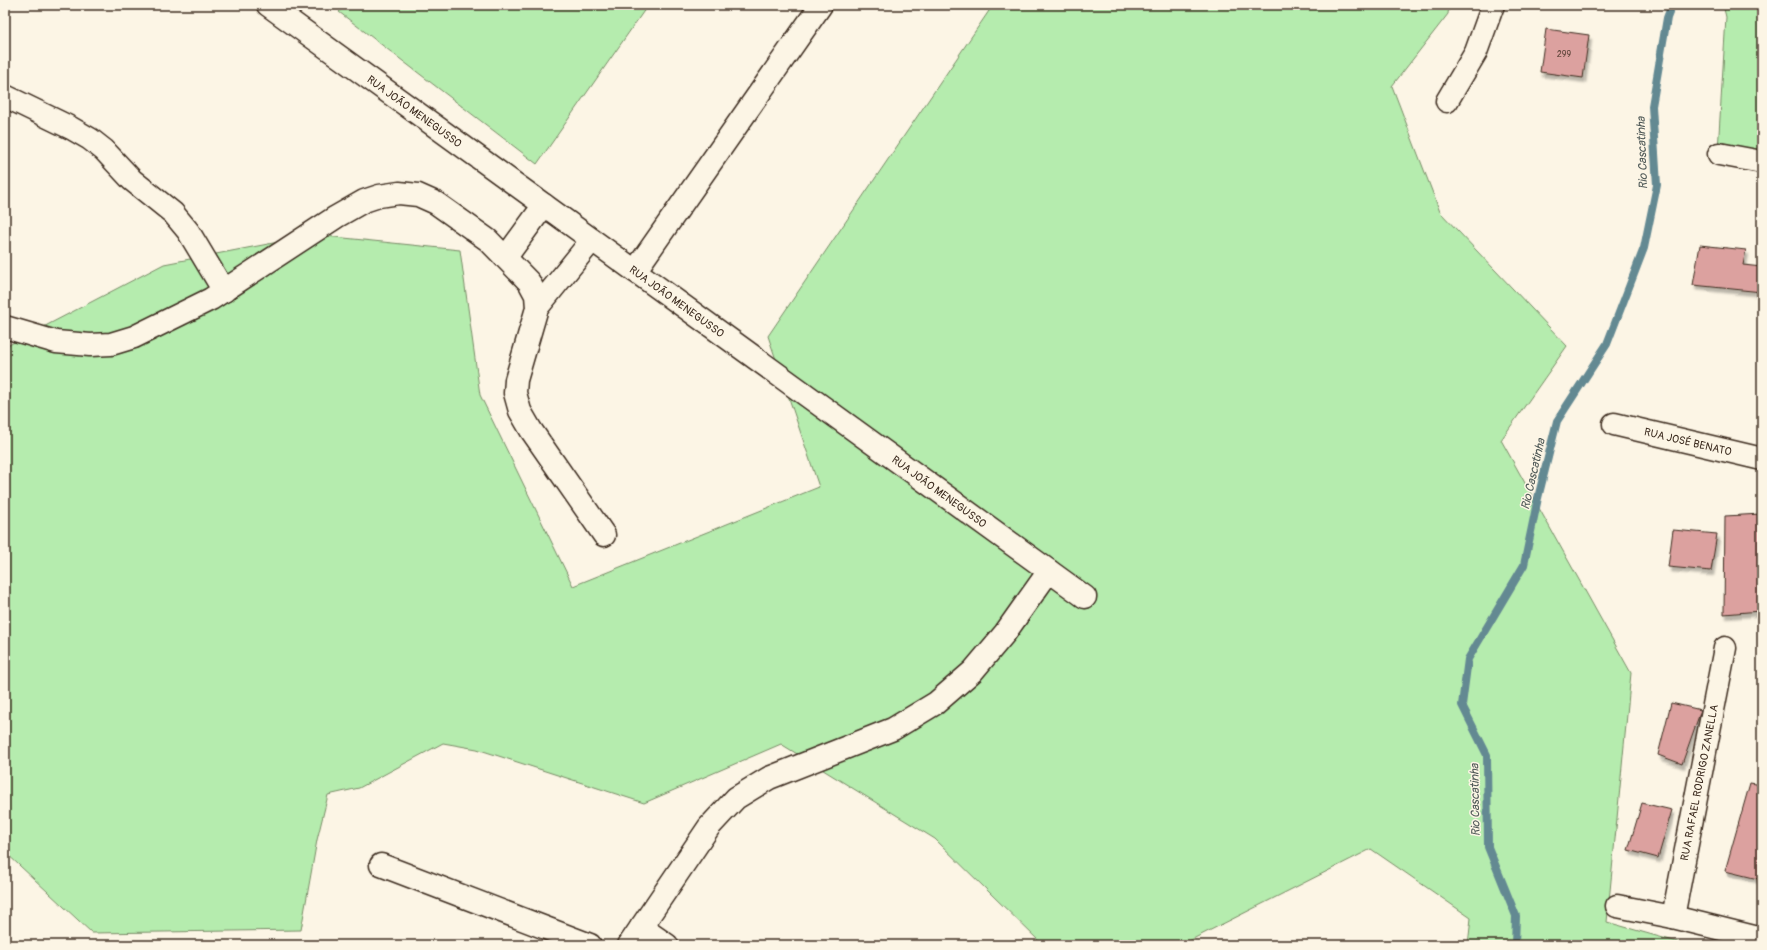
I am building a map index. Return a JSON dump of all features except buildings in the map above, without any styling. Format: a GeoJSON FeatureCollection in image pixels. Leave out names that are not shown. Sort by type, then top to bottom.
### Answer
{"type":"FeatureCollection","features":[{"type":"Feature","properties":{"kind":"street","name":"RUA JOÃO MENEGUSSO"},"geometry":{"type":"LineString","coordinates":[[268,5],[1085,597]]}},
{"type":"Feature","properties":{"kind":"street"},"geometry":{"type":"LineString","coordinates":[[635,271],[821,5]]}},
{"type":"Feature","properties":{"kind":"street"},"geometry":{"type":"LineString","coordinates":[[1447,101],[1476,52],[1494,5]]}},
{"type":"Feature","properties":{"kind":"street"},"geometry":{"type":"LineString","coordinates":[[5,96],[71,128],[90,139],[104,150],[132,180],[158,199],[183,225],[224,291]]}},
{"type":"Feature","properties":{"kind":"street"},"geometry":{"type":"LineString","coordinates":[[1719,154],[1762,162]]}},
{"type":"Feature","properties":{"kind":"street"},"geometry":{"type":"LineString","coordinates":[[5,326],[56,342],[90,345],[112,344],[134,337],[211,299],[336,217],[364,201],[379,196],[399,193],[418,195],[436,203],[483,236],[506,257],[529,282],[536,295],[537,308],[516,380],[516,393],[520,411],[531,430],[604,535]]}},
{"type":"Feature","properties":{"kind":"street"},"geometry":{"type":"LineString","coordinates":[[506,257],[544,205]]}},
{"type":"Feature","properties":{"kind":"street"},"geometry":{"type":"LineString","coordinates":[[537,308],[592,240]]}},
{"type":"Feature","properties":{"kind":"street","name":"RUA JOSÉ BENATO"},"geometry":{"type":"LineString","coordinates":[[1614,424],[1762,459]]}},
{"type":"Feature","properties":{"kind":"street"},"geometry":{"type":"LineString","coordinates":[[629,945],[709,827],[736,798],[769,778],[893,729],[936,703],[973,671],[1006,633],[1049,571]]}},
{"type":"Feature","properties":{"kind":"street","name":"RUA RAFAEL RODRIGO ZANELLA"},"geometry":{"type":"LineString","coordinates":[[1673,917],[1725,648]]}},
{"type":"Feature","properties":{"kind":"street"},"geometry":{"type":"LineString","coordinates":[[381,865],[590,945]]}},
{"type":"Feature","properties":{"kind":"street"},"geometry":{"type":"LineString","coordinates":[[1617,906],[1673,917],[1762,938]]}},
{"type":"Feature","properties":{"kind":"street"},"geometry":{"type":"LineString","coordinates":[[641,927],[667,945]]}},
{"type":"Feature","properties":{"kind":"green space"},"geometry":{"type":"Polygon","coordinates":[[[345,5],[648,5],[537,164],[339,12],[345,5]]]}},
{"type":"Feature","properties":{"kind":"green space"},"geometry":{"type":"Polygon","coordinates":[[[993,5],[1449,5],[1448,14],[1392,86],[1440,212],[1567,346],[1501,440],[1631,673],[1607,922],[1688,945],[1468,945],[1471,918],[1371,849],[1181,945],[1043,945],[935,839],[781,744],[644,803],[477,749],[443,743],[359,788],[328,795],[317,840],[301,930],[92,933],[5,852],[5,347],[164,264],[315,235],[460,250],[480,395],[573,586],[819,487],[768,336],[993,5]]]}},
{"type":"Feature","properties":{"kind":"green space"},"geometry":{"type":"Polygon","coordinates":[[[1723,5],[1762,5],[1762,160],[1718,151],[1726,17],[1723,5]]]}},
{"type":"Feature","properties":{"kind":"waterway","name":"Rio Cascatinha"},"geometry":{"type":"LineString","coordinates":[[1515,945],[1516,916],[1488,847],[1487,755],[1462,705],[1468,659],[1524,565],[1538,498],[1557,421],[1607,344],[1644,248],[1657,185],[1652,106],[1667,18],[1672,5]]}}]}
